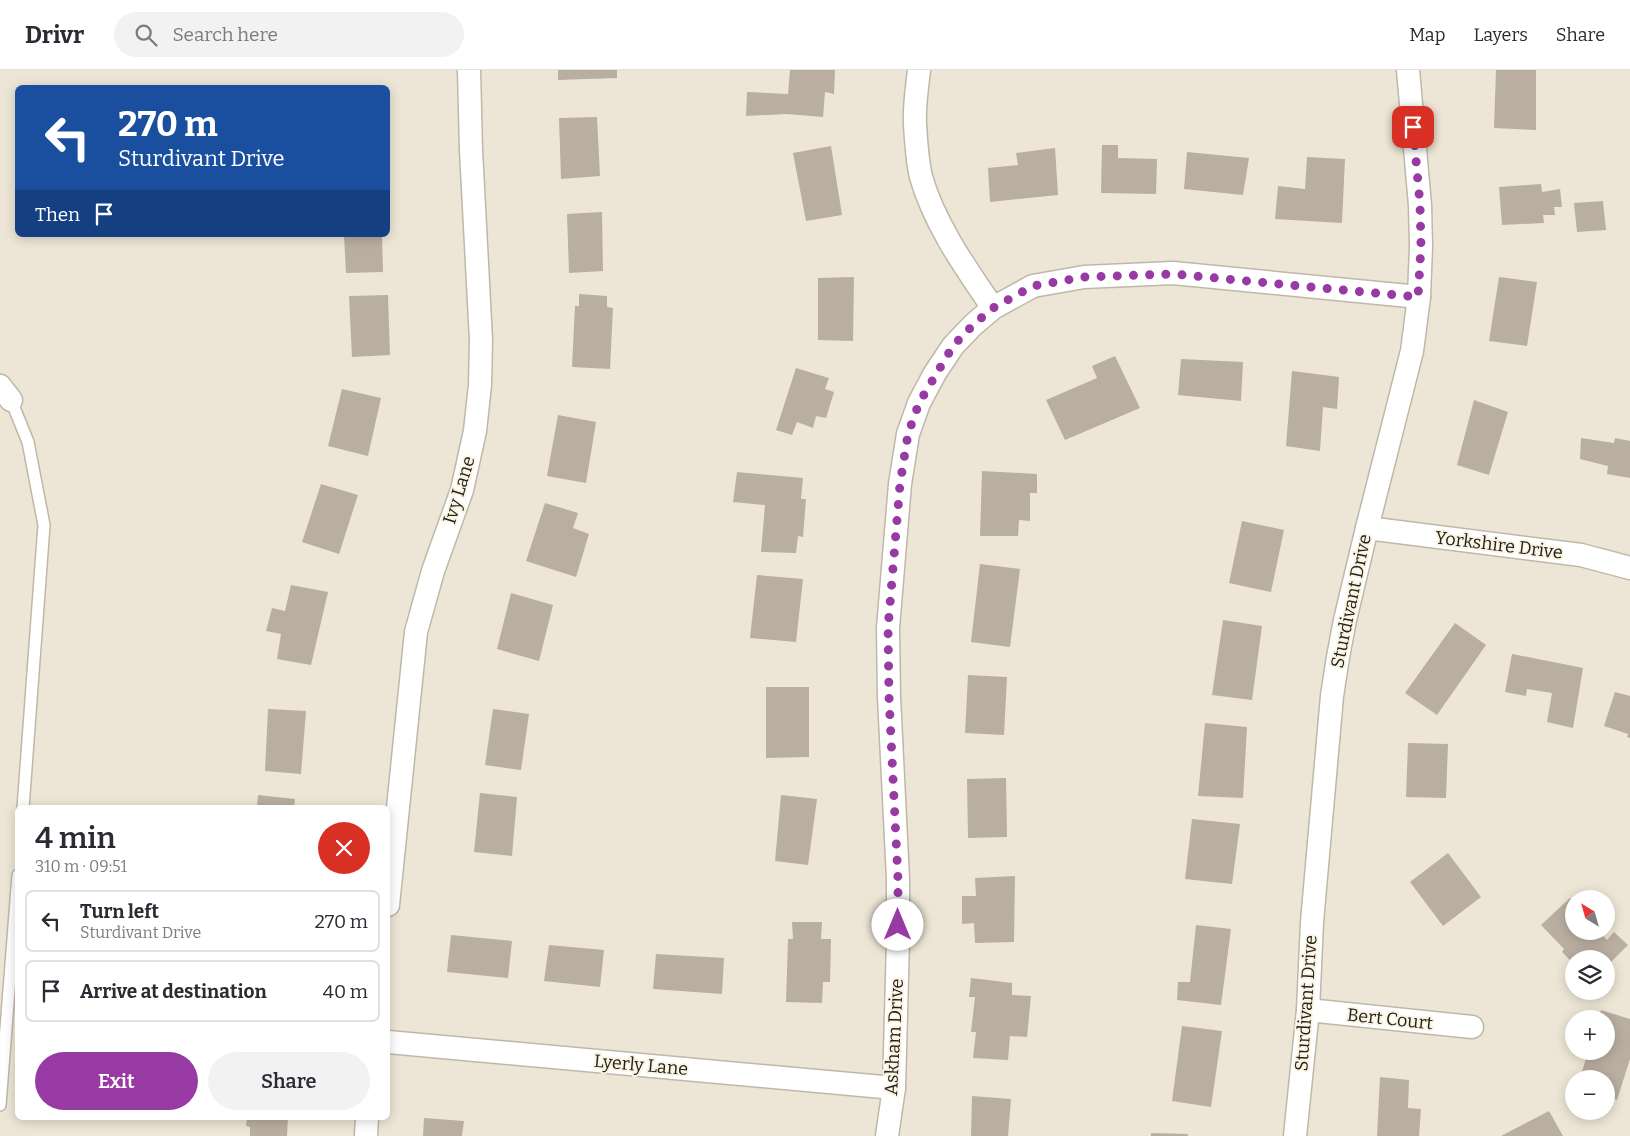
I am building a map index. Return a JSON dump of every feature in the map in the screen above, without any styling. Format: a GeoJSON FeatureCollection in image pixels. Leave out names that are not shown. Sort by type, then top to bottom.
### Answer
{"type":"FeatureCollection","features":[{"type":"Feature","properties":{"kind":"street","name":"Ivy Lane"},"geometry":{"type":"LineString","coordinates":[[390,886],[416,632],[433,571],[462,490],[475,432],[480,385],[481,340],[471,150],[469,70]]}},
{"type":"Feature","properties":{"kind":"street"},"geometry":{"type":"LineString","coordinates":[[919,70],[915,121],[921,176],[934,212],[956,254],[993,308]]}},
{"type":"Feature","properties":{"kind":"street","name":"Sturdivant Drive"},"geometry":{"type":"LineString","coordinates":[[1295,1136],[1308,1010],[1312,922],[1332,696],[1345,620],[1412,351],[1418,297],[1421,246],[1420,204],[1408,70]]}},
{"type":"Feature","properties":{"kind":"street","name":"Askham Drive"},"geometry":{"type":"LineString","coordinates":[[888,1136],[894,1088],[898,879],[889,697],[888,628],[900,484],[908,434],[919,403],[953,346],[993,308],[1033,286],[1084,277],[1173,274],[1418,297]]}},
{"type":"Feature","properties":{"kind":"street","name":"Yorkshire Drive"},"geometry":{"type":"LineString","coordinates":[[1367,528],[1581,555],[1630,568]]}},
{"type":"Feature","properties":{"kind":"street","name":"Bert Court"},"geometry":{"type":"LineString","coordinates":[[1308,1010],[1472,1027]]}},
{"type":"Feature","properties":{"kind":"street","name":"Lyerly Lane"},"geometry":{"type":"LineString","coordinates":[[390,1042],[894,1088]]}},
{"type":"Feature","properties":{"kind":"street"},"geometry":{"type":"LineString","coordinates":[[366,1136],[367,1120]]}},
{"type":"Feature","properties":{"kind":"lane"},"geometry":{"type":"LineString","coordinates":[[5,393],[28,442],[44,525],[23,805]]}},
{"type":"Feature","properties":{"kind":"lane"},"geometry":{"type":"LineString","coordinates":[[0,1105],[15,913]]}},
{"type":"Feature","properties":{"kind":"building"},"geometry":{"type":"Polygon","coordinates":[[[558,70],[617,70],[617,78],[558,80],[558,70]]]}},
{"type":"Feature","properties":{"kind":"building"},"geometry":{"type":"Polygon","coordinates":[[[790,70],[835,70],[834,94],[825,92],[823,117],[787,114],[746,116],[747,92],[788,94],[790,70]]]}},
{"type":"Feature","properties":{"kind":"building"},"geometry":{"type":"Polygon","coordinates":[[[1496,70],[1536,70],[1536,130],[1494,128],[1496,70]]]}},
{"type":"Feature","properties":{"kind":"building"},"geometry":{"type":"Polygon","coordinates":[[[597,117],[600,176],[561,179],[559,118],[597,117]]]}},
{"type":"Feature","properties":{"kind":"building"},"geometry":{"type":"Polygon","coordinates":[[[1102,145],[1118,145],[1118,158],[1157,159],[1156,194],[1101,193],[1102,145]]]}},
{"type":"Feature","properties":{"kind":"building"},"geometry":{"type":"Polygon","coordinates":[[[831,146],[842,215],[806,221],[793,153],[831,146]]]}},
{"type":"Feature","properties":{"kind":"building"},"geometry":{"type":"Polygon","coordinates":[[[1055,148],[1058,195],[990,202],[988,168],[1018,165],[1016,153],[1055,148]]]}},
{"type":"Feature","properties":{"kind":"building"},"geometry":{"type":"Polygon","coordinates":[[[1187,152],[1249,158],[1243,195],[1184,189],[1187,152]]]}},
{"type":"Feature","properties":{"kind":"building"},"geometry":{"type":"Polygon","coordinates":[[[1307,157],[1345,159],[1342,223],[1275,219],[1278,186],[1305,189],[1307,157]]]}},
{"type":"Feature","properties":{"kind":"building"},"geometry":{"type":"Polygon","coordinates":[[[1541,184],[1542,192],[1560,189],[1562,207],[1554,207],[1555,215],[1543,215],[1544,223],[1502,225],[1499,187],[1541,184]]]}},
{"type":"Feature","properties":{"kind":"building"},"geometry":{"type":"Polygon","coordinates":[[[1603,201],[1606,230],[1577,232],[1574,203],[1603,201]]]}},
{"type":"Feature","properties":{"kind":"building"},"geometry":{"type":"Polygon","coordinates":[[[602,212],[603,271],[569,273],[567,214],[602,212]]]}},
{"type":"Feature","properties":{"kind":"building"},"geometry":{"type":"Polygon","coordinates":[[[344,237],[382,237],[383,272],[346,273],[344,237]]]}},
{"type":"Feature","properties":{"kind":"building"},"geometry":{"type":"Polygon","coordinates":[[[854,277],[853,341],[818,340],[818,278],[854,277]]]}},
{"type":"Feature","properties":{"kind":"building"},"geometry":{"type":"Polygon","coordinates":[[[1499,277],[1537,282],[1527,346],[1489,341],[1499,277]]]}},
{"type":"Feature","properties":{"kind":"building"},"geometry":{"type":"Polygon","coordinates":[[[579,294],[607,296],[607,307],[613,308],[610,369],[572,367],[575,306],[579,306],[579,294]]]}},
{"type":"Feature","properties":{"kind":"building"},"geometry":{"type":"Polygon","coordinates":[[[388,295],[390,355],[352,357],[349,296],[388,295]]]}},
{"type":"Feature","properties":{"kind":"building"},"geometry":{"type":"Polygon","coordinates":[[[1115,356],[1140,408],[1065,440],[1046,400],[1097,378],[1092,366],[1115,356]]]}},
{"type":"Feature","properties":{"kind":"building"},"geometry":{"type":"Polygon","coordinates":[[[1181,359],[1243,362],[1241,401],[1178,395],[1181,359]]]}},
{"type":"Feature","properties":{"kind":"building"},"geometry":{"type":"Polygon","coordinates":[[[796,368],[829,378],[825,389],[834,392],[826,418],[816,416],[813,428],[797,422],[792,435],[776,430],[796,368]]]}},
{"type":"Feature","properties":{"kind":"building"},"geometry":{"type":"Polygon","coordinates":[[[1292,371],[1339,377],[1337,409],[1323,407],[1320,451],[1286,446],[1292,371]]]}},
{"type":"Feature","properties":{"kind":"building"},"geometry":{"type":"Polygon","coordinates":[[[342,389],[381,398],[368,456],[328,446],[342,389]]]}},
{"type":"Feature","properties":{"kind":"building"},"geometry":{"type":"Polygon","coordinates":[[[1474,400],[1508,412],[1489,475],[1457,465],[1474,400]]]}},
{"type":"Feature","properties":{"kind":"building"},"geometry":{"type":"Polygon","coordinates":[[[558,415],[596,422],[586,483],[547,476],[558,415]]]}},
{"type":"Feature","properties":{"kind":"building"},"geometry":{"type":"Polygon","coordinates":[[[1581,438],[1614,443],[1615,438],[1630,441],[1630,478],[1607,474],[1608,466],[1580,459],[1581,438]]]}},
{"type":"Feature","properties":{"kind":"building"},"geometry":{"type":"Polygon","coordinates":[[[982,471],[1037,474],[1037,493],[1030,493],[1030,521],[1019,520],[1018,536],[980,536],[982,471]]]}},
{"type":"Feature","properties":{"kind":"building"},"geometry":{"type":"Polygon","coordinates":[[[737,472],[803,478],[801,499],[806,499],[803,537],[798,536],[796,553],[761,552],[765,505],[733,502],[737,472]]]}},
{"type":"Feature","properties":{"kind":"building"},"geometry":{"type":"Polygon","coordinates":[[[321,484],[358,495],[339,554],[302,542],[321,484]]]}},
{"type":"Feature","properties":{"kind":"building"},"geometry":{"type":"Polygon","coordinates":[[[545,503],[578,513],[573,528],[589,534],[576,577],[526,561],[545,503]]]}},
{"type":"Feature","properties":{"kind":"building"},"geometry":{"type":"Polygon","coordinates":[[[1242,521],[1284,530],[1271,592],[1229,583],[1242,521]]]}},
{"type":"Feature","properties":{"kind":"building"},"geometry":{"type":"Polygon","coordinates":[[[980,564],[1020,569],[1010,647],[971,642],[980,564]]]}},
{"type":"Feature","properties":{"kind":"building"},"geometry":{"type":"Polygon","coordinates":[[[757,575],[803,579],[796,642],[750,638],[757,575]]]}},
{"type":"Feature","properties":{"kind":"building"},"geometry":{"type":"Polygon","coordinates":[[[291,585],[328,592],[311,665],[277,659],[281,634],[266,631],[272,608],[285,611],[291,585]]]}},
{"type":"Feature","properties":{"kind":"building"},"geometry":{"type":"Polygon","coordinates":[[[511,593],[553,605],[539,661],[497,649],[511,593]]]}},
{"type":"Feature","properties":{"kind":"building"},"geometry":{"type":"Polygon","coordinates":[[[1223,620],[1262,626],[1252,700],[1212,695],[1223,620]]]}},
{"type":"Feature","properties":{"kind":"building"},"geometry":{"type":"Polygon","coordinates":[[[1455,623],[1486,645],[1437,715],[1405,693],[1455,623]]]}},
{"type":"Feature","properties":{"kind":"building"},"geometry":{"type":"Polygon","coordinates":[[[1512,654],[1583,668],[1573,728],[1547,722],[1552,693],[1527,689],[1526,696],[1505,692],[1512,654]]]}},
{"type":"Feature","properties":{"kind":"building"},"geometry":{"type":"Polygon","coordinates":[[[968,675],[1007,677],[1004,735],[965,733],[968,675]]]}},
{"type":"Feature","properties":{"kind":"building"},"geometry":{"type":"Polygon","coordinates":[[[766,687],[809,687],[809,757],[766,758],[766,687]]]}},
{"type":"Feature","properties":{"kind":"building"},"geometry":{"type":"Polygon","coordinates":[[[1615,692],[1630,696],[1630,738],[1627,737],[1628,734],[1604,726],[1615,692]]]}},
{"type":"Feature","properties":{"kind":"building"},"geometry":{"type":"Polygon","coordinates":[[[268,709],[306,711],[301,774],[265,771],[268,709]]]}},
{"type":"Feature","properties":{"kind":"building"},"geometry":{"type":"Polygon","coordinates":[[[493,709],[529,714],[521,770],[485,765],[493,709]]]}},
{"type":"Feature","properties":{"kind":"building"},"geometry":{"type":"Polygon","coordinates":[[[1205,723],[1247,727],[1243,798],[1198,796],[1205,723]]]}},
{"type":"Feature","properties":{"kind":"building"},"geometry":{"type":"Polygon","coordinates":[[[1408,743],[1448,744],[1446,798],[1406,797],[1408,743]]]}},
{"type":"Feature","properties":{"kind":"building"},"geometry":{"type":"Polygon","coordinates":[[[1006,778],[1007,837],[968,838],[967,779],[1006,778]]]}},
{"type":"Feature","properties":{"kind":"building"},"geometry":{"type":"Polygon","coordinates":[[[480,793],[517,797],[512,856],[474,852],[480,793]]]}},
{"type":"Feature","properties":{"kind":"building"},"geometry":{"type":"Polygon","coordinates":[[[258,795],[295,799],[294,805],[257,805],[258,795]]]}},
{"type":"Feature","properties":{"kind":"building"},"geometry":{"type":"Polygon","coordinates":[[[781,795],[817,799],[808,865],[775,861],[781,795]]]}},
{"type":"Feature","properties":{"kind":"building"},"geometry":{"type":"Polygon","coordinates":[[[1192,819],[1240,824],[1232,884],[1185,879],[1192,819]]]}},
{"type":"Feature","properties":{"kind":"building"},"geometry":{"type":"Polygon","coordinates":[[[1448,853],[1481,897],[1443,926],[1410,882],[1448,853]]]}},
{"type":"Feature","properties":{"kind":"building"},"geometry":{"type":"Polygon","coordinates":[[[1015,876],[1014,942],[975,943],[974,923],[962,924],[962,896],[976,896],[975,878],[1015,876]]]}},
{"type":"Feature","properties":{"kind":"building"},"geometry":{"type":"Polygon","coordinates":[[[1565,903],[1565,940],[1615,940],[1615,933],[1628,945],[1615,958],[1615,950],[1565,950],[1565,955],[1562,952],[1564,949],[1541,925],[1565,903]]]}},
{"type":"Feature","properties":{"kind":"building"},"geometry":{"type":"Polygon","coordinates":[[[792,922],[822,922],[821,939],[831,939],[830,982],[823,982],[822,1003],[786,1002],[788,939],[793,939],[792,922]]]}},
{"type":"Feature","properties":{"kind":"building"},"geometry":{"type":"Polygon","coordinates":[[[1196,925],[1231,929],[1221,1005],[1177,1000],[1178,982],[1190,982],[1196,925]]]}},
{"type":"Feature","properties":{"kind":"building"},"geometry":{"type":"Polygon","coordinates":[[[451,935],[512,941],[508,978],[447,972],[451,935]]]}},
{"type":"Feature","properties":{"kind":"building"},"geometry":{"type":"Polygon","coordinates":[[[549,945],[604,950],[600,987],[544,981],[549,945]]]}},
{"type":"Feature","properties":{"kind":"building"},"geometry":{"type":"Polygon","coordinates":[[[656,954],[724,958],[722,994],[653,989],[656,954]]]}},
{"type":"Feature","properties":{"kind":"building"},"geometry":{"type":"Polygon","coordinates":[[[971,978],[1012,983],[1012,995],[1031,996],[1027,1037],[1010,1036],[1008,1060],[973,1058],[976,1032],[971,1032],[975,997],[969,997],[971,978]]]}},
{"type":"Feature","properties":{"kind":"building"},"geometry":{"type":"Polygon","coordinates":[[[1615,1014],[1630,1019],[1630,1059],[1617,1100],[1615,1099],[1615,1070],[1583,1070],[1585,1060],[1615,1060],[1615,1014]]]}},
{"type":"Feature","properties":{"kind":"building"},"geometry":{"type":"Polygon","coordinates":[[[1182,1026],[1222,1031],[1211,1107],[1172,1101],[1182,1026]]]}},
{"type":"Feature","properties":{"kind":"building"},"geometry":{"type":"Polygon","coordinates":[[[1380,1077],[1409,1080],[1408,1108],[1421,1109],[1419,1136],[1377,1136],[1380,1077]]]}},
{"type":"Feature","properties":{"kind":"building"},"geometry":{"type":"Polygon","coordinates":[[[972,1096],[1011,1099],[1008,1136],[971,1136],[972,1096]]]}},
{"type":"Feature","properties":{"kind":"building"},"geometry":{"type":"Polygon","coordinates":[[[1549,1111],[1563,1136],[1501,1136],[1549,1111]]]}},
{"type":"Feature","properties":{"kind":"building"},"geometry":{"type":"Polygon","coordinates":[[[424,1118],[464,1121],[462,1136],[423,1136],[424,1118]]]}},
{"type":"Feature","properties":{"kind":"building"},"geometry":{"type":"Polygon","coordinates":[[[247,1120],[288,1120],[287,1136],[250,1136],[250,1127],[246,1126],[247,1120]]]}},
{"type":"Feature","properties":{"kind":"building"},"geometry":{"type":"Polygon","coordinates":[[[1151,1133],[1188,1134],[1188,1136],[1151,1136],[1151,1133]]]}},
{"type":"Feature","properties":{"kind":"route"},"geometry":{"type":"LineString","coordinates":[[898,925],[898,879],[889,697],[888,628],[900,484],[908,434],[919,403],[935,373],[953,346],[993,308],[1033,286],[1084,277],[1173,274],[1418,297],[1421,246],[1420,204],[1413,127]]}}]}
